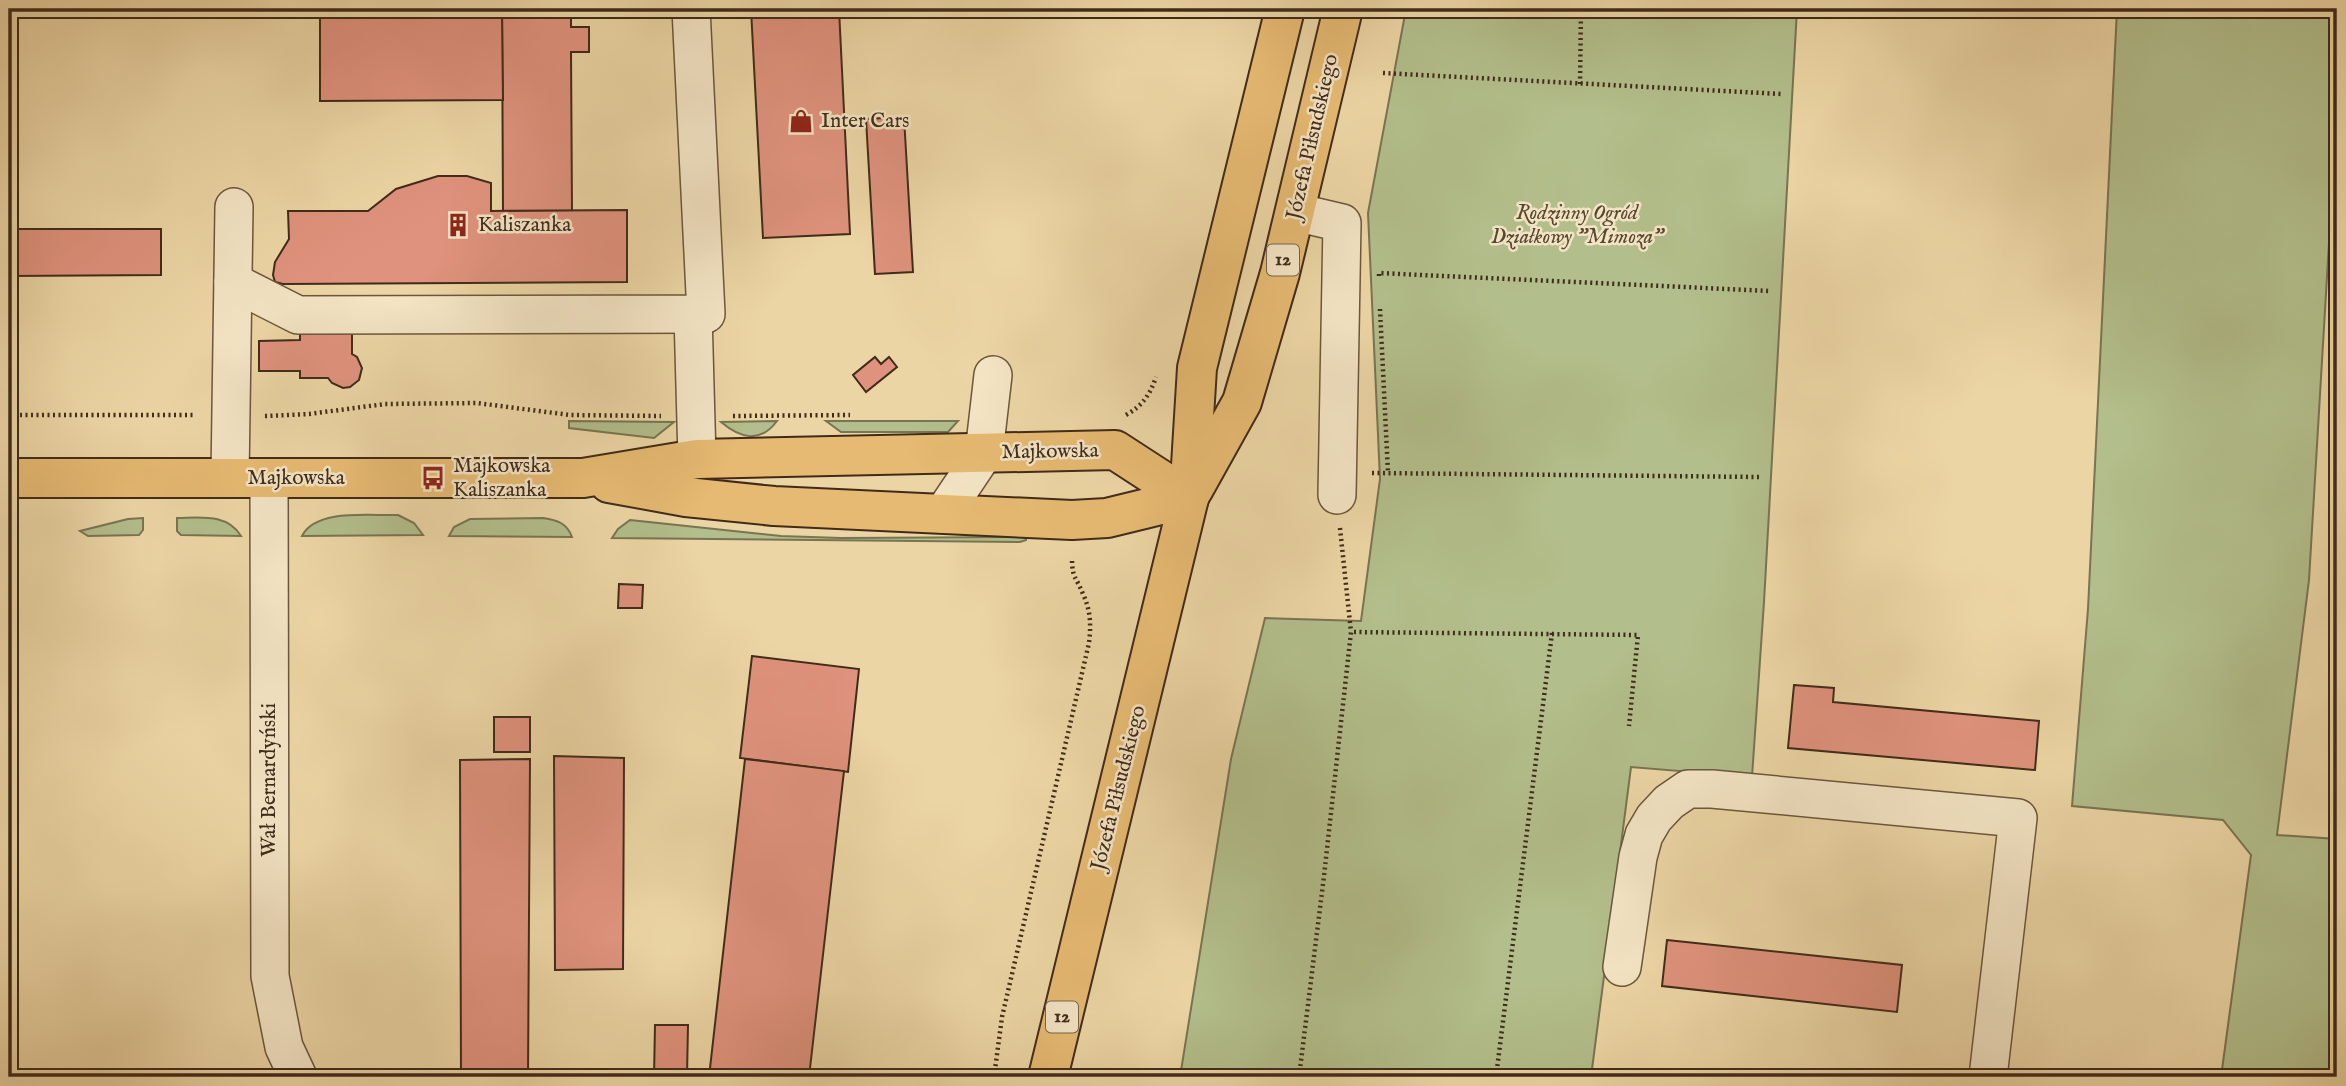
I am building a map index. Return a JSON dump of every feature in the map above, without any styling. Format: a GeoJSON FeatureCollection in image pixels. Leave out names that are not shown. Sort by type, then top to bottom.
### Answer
{"type":"FeatureCollection","features":[{"type":"Feature","properties":{"kind":"main road","name":"Józefa Piłsudskiego"},"geometry":{"type":"LineString","coordinates":[[1048,1077],[1189,498],[1197,368],[1285,9]]}},
{"type":"Feature","properties":{"kind":"main road","name":"Józefa Piłsudskiego"},"geometry":{"type":"LineString","coordinates":[[1189,498],[1242,402],[1280,273],[1343,9]]}},
{"type":"Feature","properties":{"kind":"main road","name":"Majkowska"},"geometry":{"type":"LineString","coordinates":[[9,478],[583,478],[697,459],[1115,450],[1189,498]]}},
{"type":"Feature","properties":{"kind":"main road","name":"Majkowska"},"geometry":{"type":"LineString","coordinates":[[583,478],[686,497],[774,506],[1072,520],[1107,519],[1189,498]]}},
{"type":"Feature","properties":{"kind":"street"},"geometry":{"type":"LineString","coordinates":[[233,282],[298,315],[706,314],[691,9]]}},
{"type":"Feature","properties":{"kind":"street"},"geometry":{"type":"LineString","coordinates":[[230,478],[234,207]]}},
{"type":"Feature","properties":{"kind":"street"},"geometry":{"type":"LineString","coordinates":[[1295,212],[1342,223],[1337,483]]}},
{"type":"Feature","properties":{"kind":"street"},"geometry":{"type":"LineString","coordinates":[[693,314],[697,459]]}},
{"type":"Feature","properties":{"kind":"street"},"geometry":{"type":"LineString","coordinates":[[943,514],[985,453],[993,375]]}},
{"type":"Feature","properties":{"kind":"street","name":"Wał Bernardyński"},"geometry":{"type":"LineString","coordinates":[[269,478],[270,976],[284,1047],[298,1077]]}},
{"type":"Feature","properties":{"kind":"street"},"geometry":{"type":"LineString","coordinates":[[1622,967],[1638,856],[1644,835],[1654,817],[1688,789],[1712,789],[2018,818],[1989,1077]]}},
{"type":"Feature","properties":{"kind":"path"},"geometry":{"type":"LineString","coordinates":[[1580,84],[1581,9]]}},
{"type":"Feature","properties":{"kind":"path"},"geometry":{"type":"LineString","coordinates":[[1383,74],[1781,94]]}},
{"type":"Feature","properties":{"kind":"path"},"geometry":{"type":"LineString","coordinates":[[1379,286],[1378,273],[1770,292]]}},
{"type":"Feature","properties":{"kind":"path"},"geometry":{"type":"LineString","coordinates":[[1380,299],[1388,473]]}},
{"type":"Feature","properties":{"kind":"path"},"geometry":{"type":"LineString","coordinates":[[1119,419],[1137,409],[1149,396],[1158,368]]}},
{"type":"Feature","properties":{"kind":"path"},"geometry":{"type":"LineString","coordinates":[[9,415],[289,416],[385,404],[477,403],[579,416],[853,415]]}},
{"type":"Feature","properties":{"kind":"path"},"geometry":{"type":"LineString","coordinates":[[1298,1077],[1351,632],[1337,483],[1388,473],[1760,477]]}},
{"type":"Feature","properties":{"kind":"path"},"geometry":{"type":"LineString","coordinates":[[994,1077],[1002,1017],[1089,643],[1089,609],[1082,591],[1072,577]]}},
{"type":"Feature","properties":{"kind":"path"},"geometry":{"type":"LineString","coordinates":[[1351,632],[1639,635],[1629,726]]}},
{"type":"Feature","properties":{"kind":"path"},"geometry":{"type":"LineString","coordinates":[[1496,1077],[1552,633]]}},
{"type":"Feature","properties":{"kind":"green space","name":"Rodzinny Ogród Działkowy \"Mimoza\""},"geometry":{"type":"Polygon","coordinates":[[[1406,9],[1797,9],[1752,777],[1631,767],[1591,1077],[1180,1077],[1231,759],[1265,618],[1361,621],[1380,479],[1368,213],[1406,9]]]}},
{"type":"Feature","properties":{"kind":"green space"},"geometry":{"type":"Polygon","coordinates":[[[2117,9],[2337,9],[2337,108],[2309,580],[2277,835],[2337,839],[2337,1077],[2221,1077],[2251,855],[2223,820],[2072,806],[2088,609],[2117,9]]]}},
{"type":"Feature","properties":{"kind":"green space"},"geometry":{"type":"Polygon","coordinates":[[[569,421],[674,422],[654,438],[569,428],[569,421]]]}},
{"type":"Feature","properties":{"kind":"green space"},"geometry":{"type":"Polygon","coordinates":[[[777,421],[757,436],[735,432],[721,422],[777,421]]]}},
{"type":"Feature","properties":{"kind":"green space"},"geometry":{"type":"Polygon","coordinates":[[[826,421],[958,421],[948,432],[841,432],[826,421]]]}},
{"type":"Feature","properties":{"kind":"green space"},"geometry":{"type":"Polygon","coordinates":[[[398,515],[414,523],[423,535],[302,536],[309,527],[331,517],[398,515]]]}},
{"type":"Feature","properties":{"kind":"green space"},"geometry":{"type":"Polygon","coordinates":[[[143,518],[143,530],[139,535],[88,536],[80,531],[128,519],[143,518]]]}},
{"type":"Feature","properties":{"kind":"green space"},"geometry":{"type":"Polygon","coordinates":[[[177,518],[221,520],[241,536],[181,535],[177,531],[177,518]]]}},
{"type":"Feature","properties":{"kind":"green space"},"geometry":{"type":"Polygon","coordinates":[[[543,518],[561,523],[572,537],[449,536],[454,527],[470,519],[543,518]]]}},
{"type":"Feature","properties":{"kind":"green space"},"geometry":{"type":"Polygon","coordinates":[[[630,520],[781,536],[1026,537],[1026,540],[612,538],[618,529],[630,520]]]}},
{"type":"Feature","properties":{"kind":"building"},"geometry":{"type":"Polygon","coordinates":[[[502,9],[571,9],[571,27],[589,27],[589,52],[571,52],[572,211],[503,211],[502,9]]]}},
{"type":"Feature","properties":{"kind":"building","name":"Inter Cars"},"geometry":{"type":"Polygon","coordinates":[[[751,9],[839,9],[850,234],[763,238],[751,9]]]}},
{"type":"Feature","properties":{"kind":"building"},"geometry":{"type":"Polygon","coordinates":[[[502,12],[503,100],[320,101],[320,13],[502,12]]]}},
{"type":"Feature","properties":{"kind":"building"},"geometry":{"type":"Polygon","coordinates":[[[904,117],[913,272],[875,274],[866,119],[904,117]]]}},
{"type":"Feature","properties":{"kind":"building","name":"Kaliszanka"},"geometry":{"type":"Polygon","coordinates":[[[438,176],[467,176],[491,183],[491,211],[627,210],[627,282],[275,282],[275,262],[289,239],[288,211],[368,211],[396,189],[438,176]]]}},
{"type":"Feature","properties":{"kind":"building"},"geometry":{"type":"Polygon","coordinates":[[[9,229],[161,229],[161,275],[9,276],[9,229]]]}},
{"type":"Feature","properties":{"kind":"building"},"geometry":{"type":"Polygon","coordinates":[[[300,333],[352,333],[352,354],[357,357],[362,368],[359,380],[350,387],[343,388],[328,378],[300,378],[300,371],[259,371],[259,341],[300,340],[300,333]]]}},
{"type":"Feature","properties":{"kind":"building"},"geometry":{"type":"Polygon","coordinates":[[[875,357],[881,364],[889,357],[897,367],[866,392],[853,375],[875,357]]]}},
{"type":"Feature","properties":{"kind":"building"},"geometry":{"type":"Polygon","coordinates":[[[619,584],[643,585],[642,608],[618,608],[619,584]]]}},
{"type":"Feature","properties":{"kind":"building"},"geometry":{"type":"Polygon","coordinates":[[[752,656],[859,669],[848,772],[740,758],[752,656]]]}},
{"type":"Feature","properties":{"kind":"building"},"geometry":{"type":"Polygon","coordinates":[[[1794,685],[1834,688],[1833,702],[2039,721],[2035,770],[1788,748],[1794,685]]]}},
{"type":"Feature","properties":{"kind":"building"},"geometry":{"type":"Polygon","coordinates":[[[494,717],[530,717],[530,752],[494,752],[494,717]]]}},
{"type":"Feature","properties":{"kind":"building"},"geometry":{"type":"Polygon","coordinates":[[[554,756],[624,758],[623,969],[555,970],[554,756]]]}},
{"type":"Feature","properties":{"kind":"building"},"geometry":{"type":"Polygon","coordinates":[[[530,759],[528,1077],[461,1077],[460,760],[530,759]]]}},
{"type":"Feature","properties":{"kind":"building"},"geometry":{"type":"Polygon","coordinates":[[[745,759],[844,771],[809,1077],[709,1077],[745,759]]]}},
{"type":"Feature","properties":{"kind":"building"},"geometry":{"type":"Polygon","coordinates":[[[1667,940],[1902,965],[1897,1012],[1662,986],[1667,940]]]}},
{"type":"Feature","properties":{"kind":"building"},"geometry":{"type":"Polygon","coordinates":[[[655,1025],[688,1025],[687,1077],[654,1077],[655,1025]]]}},
{"type":"Feature","properties":{"kind":"place","name":"Inter Cars"},"geometry":{"type":"Point","coordinates":[801,121]}},
{"type":"Feature","properties":{"kind":"place","name":"Kaliszanka"},"geometry":{"type":"Point","coordinates":[458,225]}},
{"type":"Feature","properties":{"kind":"place","name":"Majkowska Kaliszanka"},"geometry":{"type":"Point","coordinates":[433,478]}}]}
